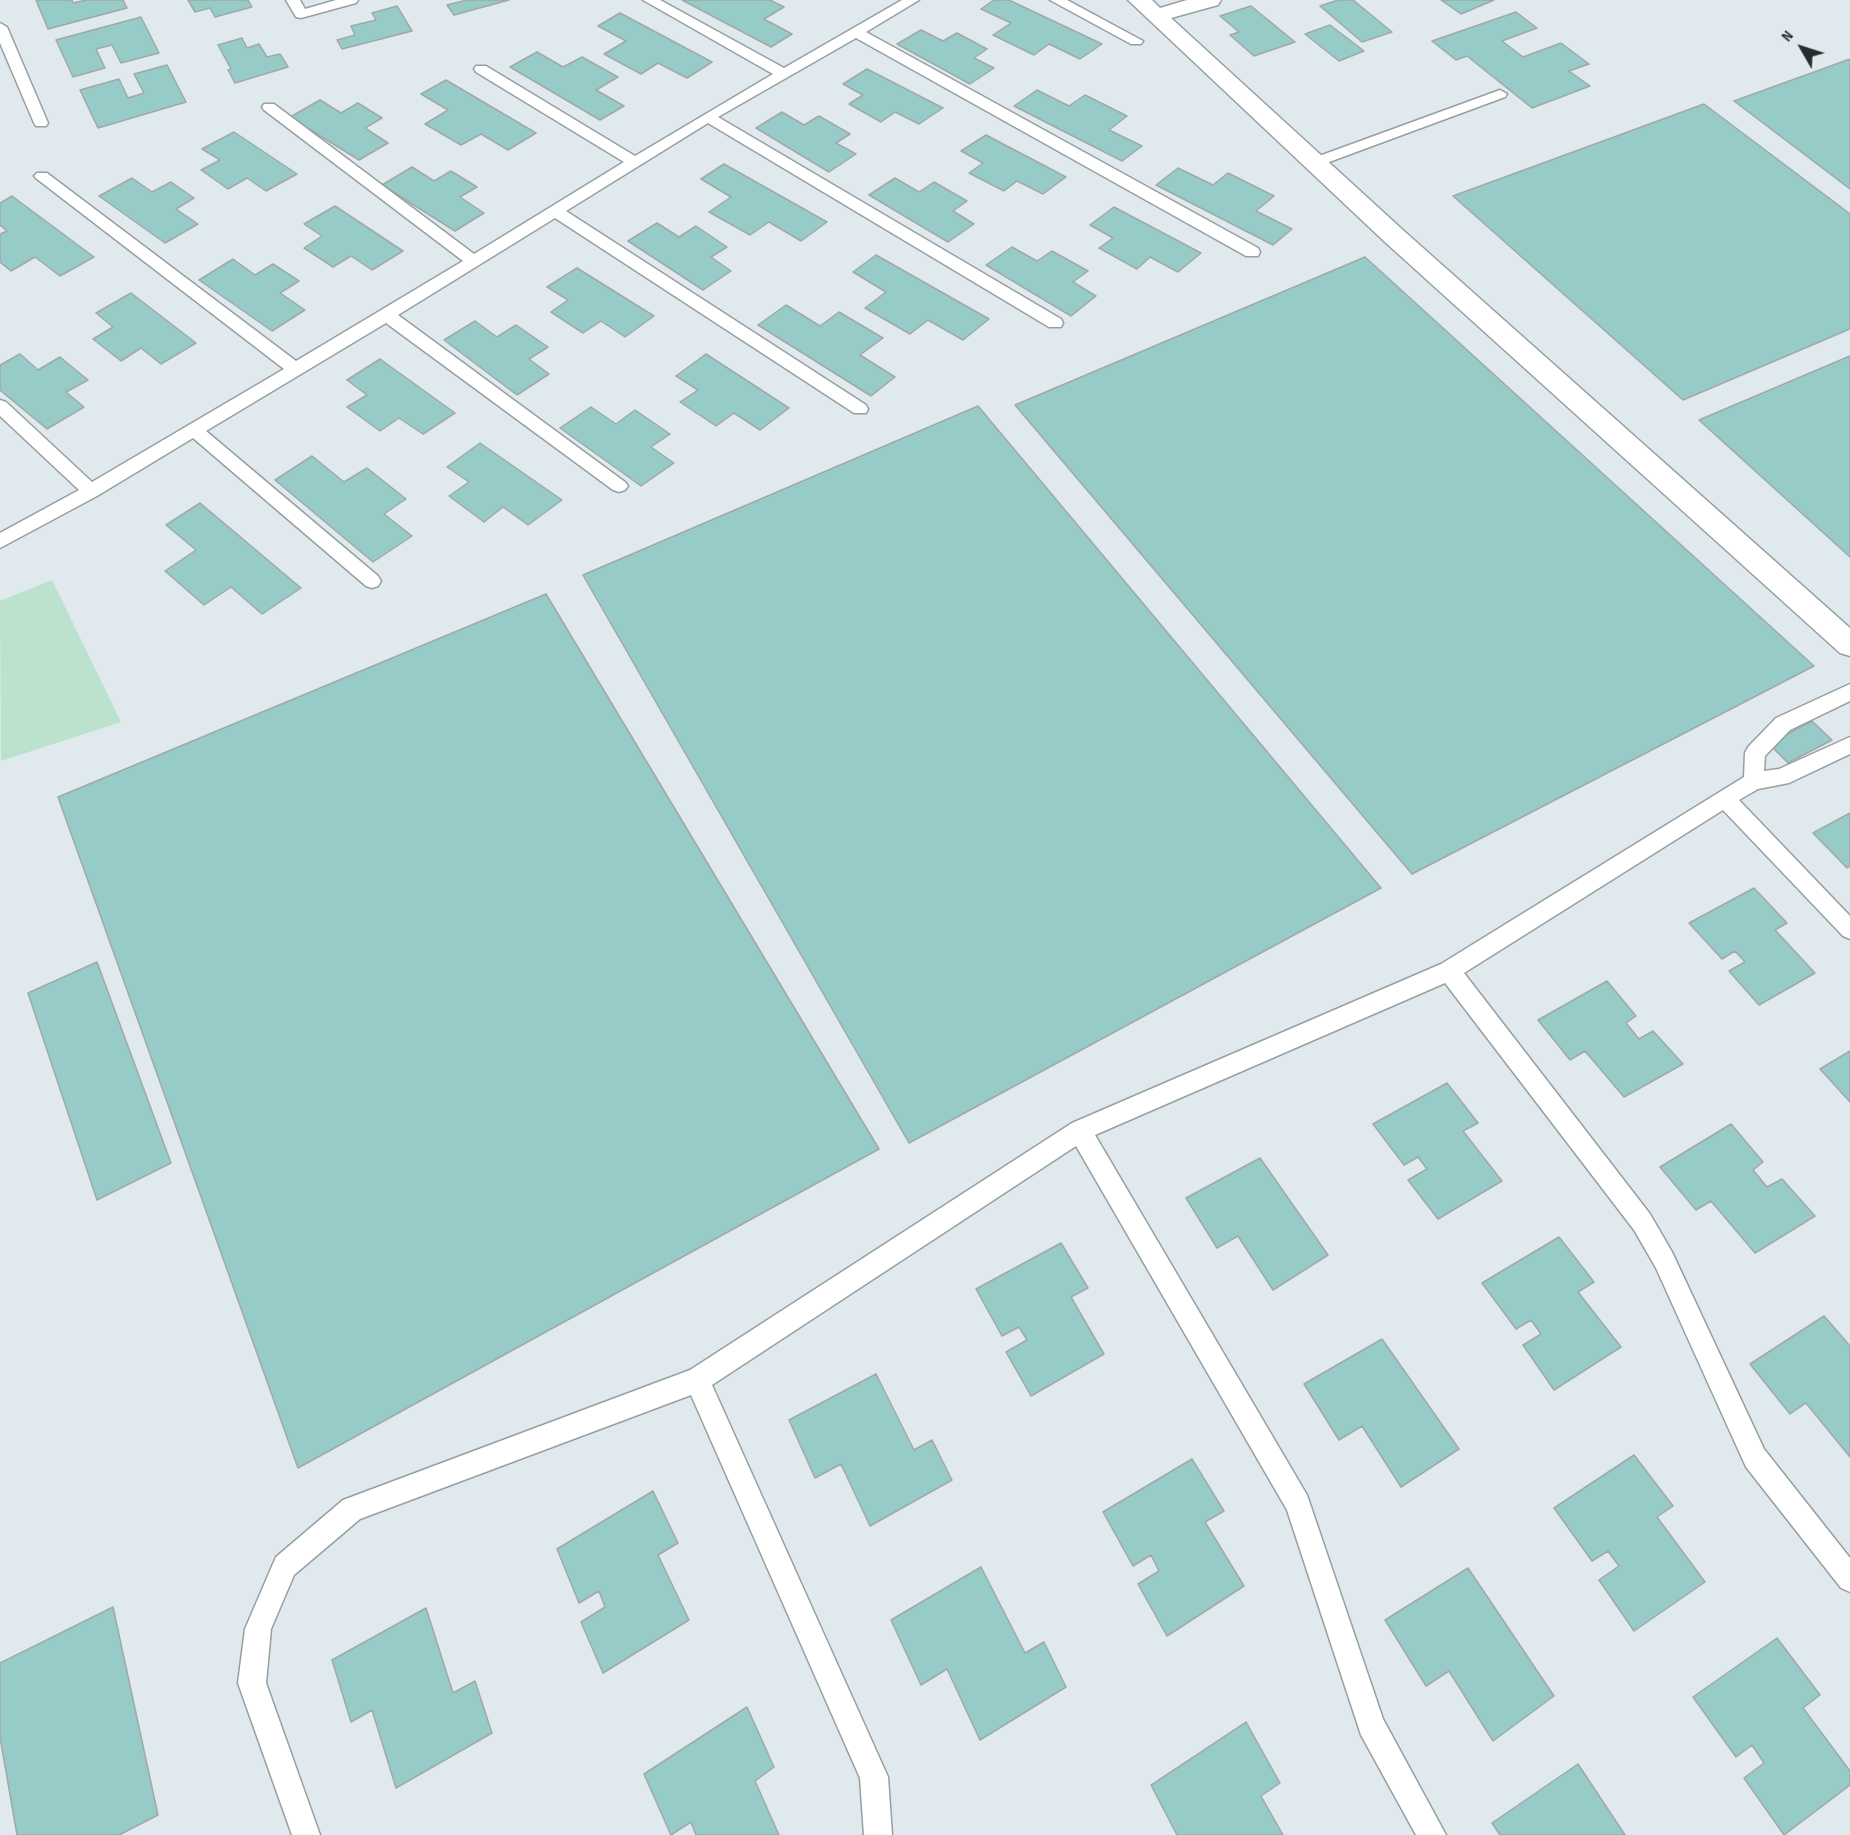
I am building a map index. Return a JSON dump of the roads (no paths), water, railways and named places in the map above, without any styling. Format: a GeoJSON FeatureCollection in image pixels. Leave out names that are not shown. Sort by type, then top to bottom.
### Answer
{"type":"FeatureCollection","features":[{"type":"Feature","properties":{"kind":"street"},"geometry":{"type":"LineString","coordinates":[[1148,8],[1210,0]]}},
{"type":"Feature","properties":{"kind":"street"},"geometry":{"type":"LineString","coordinates":[[1148,8],[1395,237],[1850,645]]}},
{"type":"Feature","properties":{"kind":"lane"},"geometry":{"type":"LineString","coordinates":[[293,0],[302,14],[351,0]]}},
{"type":"Feature","properties":{"kind":"lane"},"geometry":{"type":"LineString","coordinates":[[650,0],[783,73]]}},
{"type":"Feature","properties":{"kind":"lane"},"geometry":{"type":"LineString","coordinates":[[0,542],[91,491],[387,315],[708,117],[912,0]]}},
{"type":"Feature","properties":{"kind":"lane"},"geometry":{"type":"LineString","coordinates":[[1057,0],[1136,41]]}},
{"type":"Feature","properties":{"kind":"lane"},"geometry":{"type":"LineString","coordinates":[[0,27],[15,74],[41,123]]}},
{"type":"Feature","properties":{"kind":"lane"},"geometry":{"type":"LineString","coordinates":[[855,32],[1252,252]]}},
{"type":"Feature","properties":{"kind":"lane"},"geometry":{"type":"LineString","coordinates":[[481,69],[636,163]]}},
{"type":"Feature","properties":{"kind":"lane"},"geometry":{"type":"LineString","coordinates":[[1316,162],[1500,94]]}},
{"type":"Feature","properties":{"kind":"lane"},"geometry":{"type":"LineString","coordinates":[[269,107],[473,261]]}},
{"type":"Feature","properties":{"kind":"lane"},"geometry":{"type":"LineString","coordinates":[[708,117],[1055,323]]}},
{"type":"Feature","properties":{"kind":"lane"},"geometry":{"type":"LineString","coordinates":[[42,176],[295,369]]}},
{"type":"Feature","properties":{"kind":"lane"},"geometry":{"type":"LineString","coordinates":[[556,212],[860,409]]}},
{"type":"Feature","properties":{"kind":"lane"},"geometry":{"type":"LineString","coordinates":[[387,315],[619,486]]}},
{"type":"Feature","properties":{"kind":"lane"},"geometry":{"type":"LineString","coordinates":[[0,406],[91,491]]}},
{"type":"Feature","properties":{"kind":"lane"},"geometry":{"type":"LineString","coordinates":[[194,430],[372,581]]}},
{"type":"Feature","properties":{"kind":"lane"},"geometry":{"type":"LineString","coordinates":[[1754,781],[1755,753],[1783,724],[1850,692]]}},
{"type":"Feature","properties":{"kind":"lane"},"geometry":{"type":"LineString","coordinates":[[306,1835],[252,1683],[258,1629],[285,1566],[352,1509],[697,1380],[1080,1131],[1449,971],[1754,781],[1782,777],[1850,746]]}},
{"type":"Feature","properties":{"kind":"lane"},"geometry":{"type":"LineString","coordinates":[[1726,800],[1850,930]]}},
{"type":"Feature","properties":{"kind":"lane"},"geometry":{"type":"LineString","coordinates":[[1449,971],[1641,1222],[1664,1260],[1755,1458],[1850,1579]]}},
{"type":"Feature","properties":{"kind":"lane"},"geometry":{"type":"LineString","coordinates":[[1080,1131],[1298,1504],[1371,1725],[1432,1835]]}},
{"type":"Feature","properties":{"kind":"lane"},"geometry":{"type":"LineString","coordinates":[[697,1380],[874,1777],[878,1835]]}}]}
